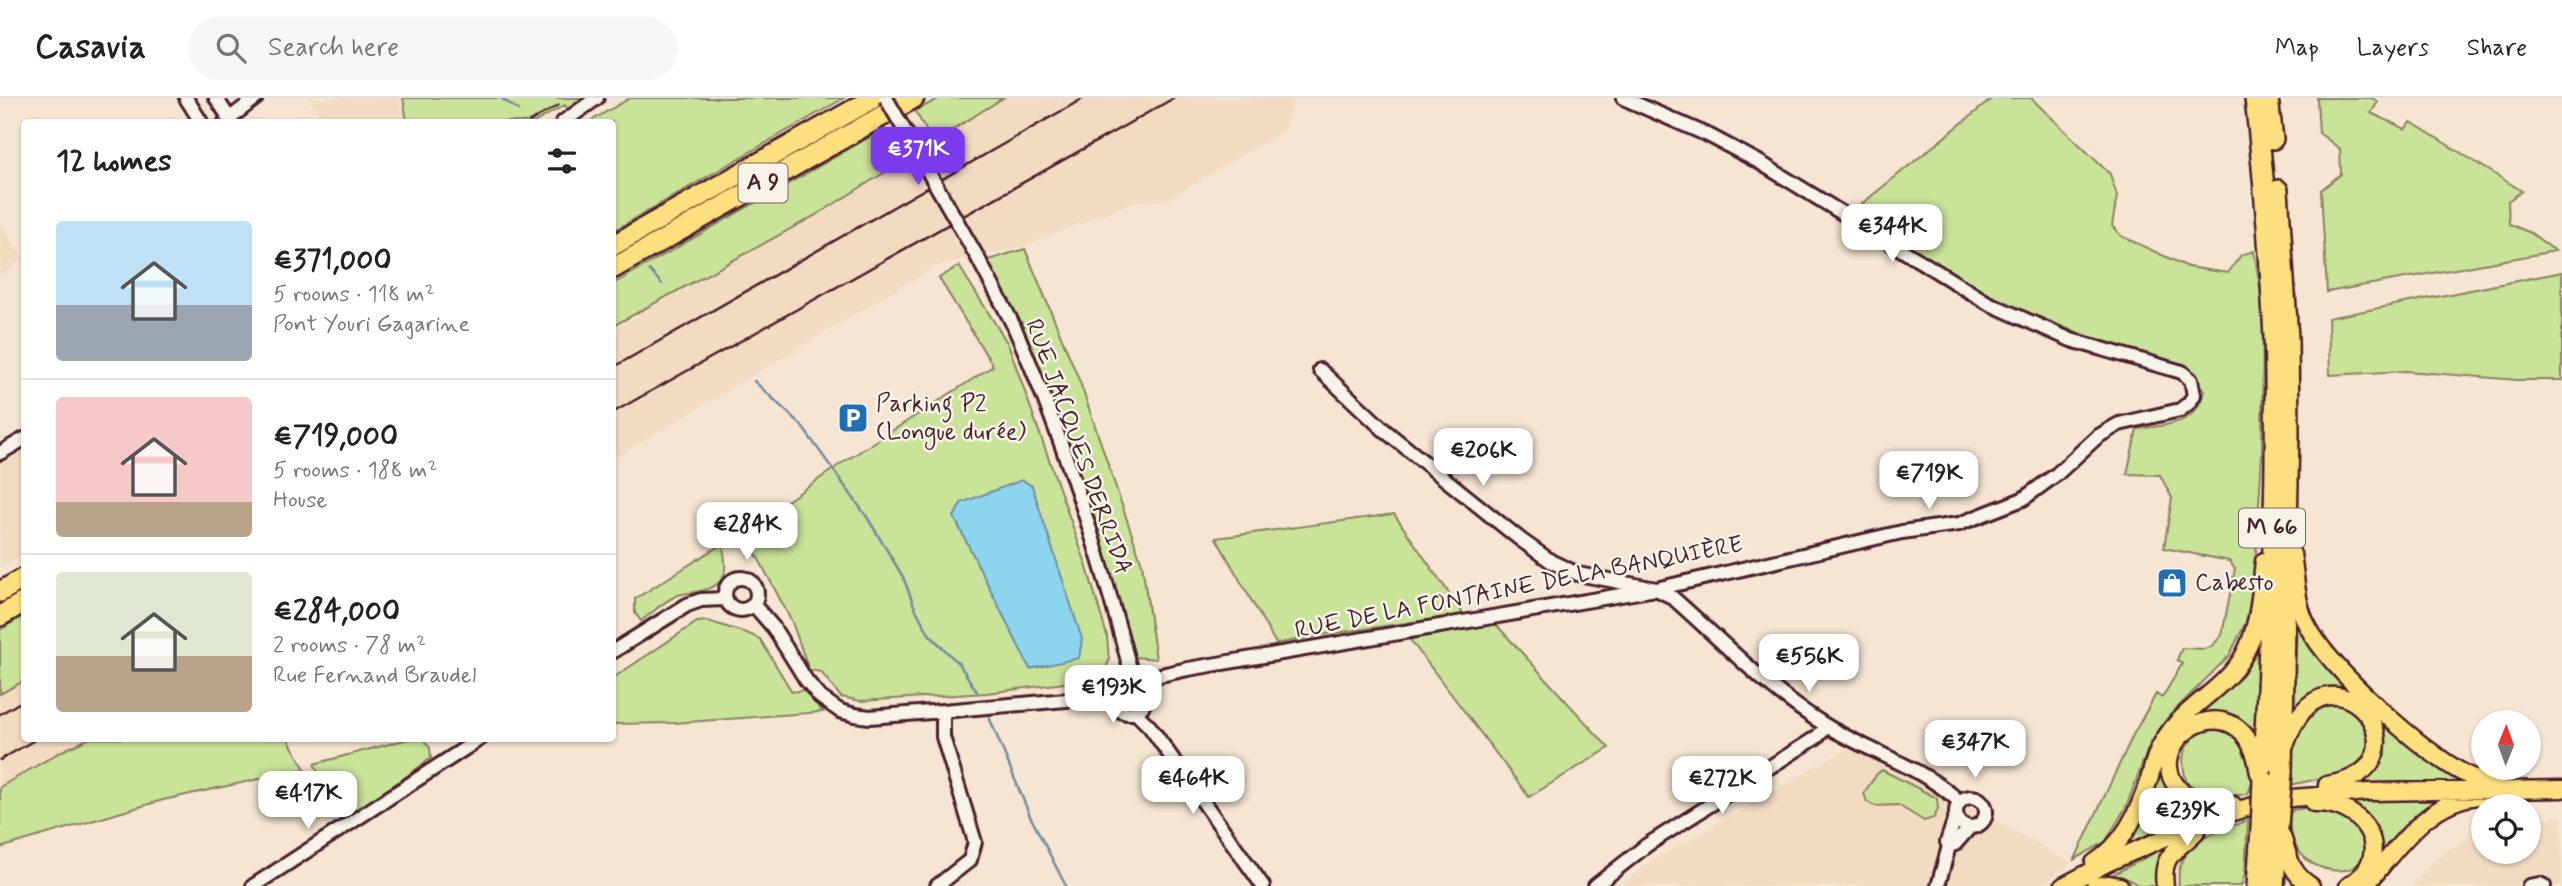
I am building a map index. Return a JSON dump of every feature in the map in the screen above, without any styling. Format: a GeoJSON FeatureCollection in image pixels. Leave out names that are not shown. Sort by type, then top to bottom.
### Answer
{"type":"FeatureCollection","features":[{"type":"Feature","properties":{"kind":"highway","name":"A 9"},"geometry":{"type":"LineString","coordinates":[[616,244],[874,98]]}},
{"type":"Feature","properties":{"kind":"highway","name":"A 9"},"geometry":{"type":"LineString","coordinates":[[616,267],[914,98]]}},
{"type":"Feature","properties":{"kind":"highway","name":"M 66"},"geometry":{"type":"LineString","coordinates":[[2255,98],[2265,185],[2273,327],[2273,514],[2263,779],[2269,827]]}},
{"type":"Feature","properties":{"kind":"highway","name":"M 66"},"geometry":{"type":"LineString","coordinates":[[2260,883],[2282,772],[2288,537],[2288,338],[2278,185],[2268,98]]}},
{"type":"Feature","properties":{"kind":"highway"},"geometry":{"type":"LineString","coordinates":[[0,592],[21,580]]}},
{"type":"Feature","properties":{"kind":"highway"},"geometry":{"type":"LineString","coordinates":[[0,616],[21,604]]}},
{"type":"Feature","properties":{"kind":"main road","name":"M 66"},"geometry":{"type":"LineString","coordinates":[[2081,881],[2085,869],[2107,855],[2126,832],[2141,800],[2159,749],[2177,721],[2223,681],[2244,656],[2257,625],[2273,514]]}},
{"type":"Feature","properties":{"kind":"main road","name":"M 66"},"geometry":{"type":"LineString","coordinates":[[2288,537],[2304,618],[2326,653],[2405,731],[2442,760],[2472,777],[2509,789]]}},
{"type":"Feature","properties":{"kind":"main road","name":"M 66"},"geometry":{"type":"LineString","coordinates":[[2283,750],[2304,709],[2321,698],[2338,697],[2358,703],[2371,718],[2375,729],[2374,758],[2356,777],[2345,783],[2315,787],[2292,798]]}},
{"type":"Feature","properties":{"kind":"main road","name":"M 66"},"geometry":{"type":"LineString","coordinates":[[2249,807],[2237,804],[2212,806],[2190,799],[2170,774],[2171,754],[2176,740],[2197,722],[2226,722],[2237,728],[2251,745],[2256,754],[2258,772],[2263,779]]}},
{"type":"Feature","properties":{"kind":"main road"},"geometry":{"type":"LineString","coordinates":[[2365,886],[2409,835],[2435,812],[2472,797],[2494,796],[2509,789]]}},
{"type":"Feature","properties":{"kind":"main road"},"geometry":{"type":"LineString","coordinates":[[2063,886],[2081,881],[2114,861],[2201,822],[2249,807],[2292,798],[2331,794],[2562,789]]}},
{"type":"Feature","properties":{"kind":"main road"},"geometry":{"type":"LineString","coordinates":[[2292,798],[2303,803],[2327,802],[2348,809],[2370,832],[2372,853],[2367,868],[2348,886]]}},
{"type":"Feature","properties":{"kind":"main road"},"geometry":{"type":"LineString","coordinates":[[2165,886],[2164,872],[2168,857],[2197,832],[2201,822]]}},
{"type":"Feature","properties":{"kind":"main road","name":"M 66"},"geometry":{"type":"LineString","coordinates":[[2269,827],[2291,867],[2302,881],[2311,886]]}},
{"type":"Feature","properties":{"kind":"main road"},"geometry":{"type":"LineString","coordinates":[[2095,886],[2120,886]]}},
{"type":"Feature","properties":{"kind":"street"},"geometry":{"type":"LineString","coordinates":[[186,98],[199,119]]}},
{"type":"Feature","properties":{"kind":"street"},"geometry":{"type":"LineString","coordinates":[[216,98],[228,119]]}},
{"type":"Feature","properties":{"kind":"street"},"geometry":{"type":"LineString","coordinates":[[231,119],[256,98]]}},
{"type":"Feature","properties":{"kind":"street"},"geometry":{"type":"LineString","coordinates":[[567,119],[597,98]]}},
{"type":"Feature","properties":{"kind":"street","name":"RUE JACQUES DERRIDA"},"geometry":{"type":"LineString","coordinates":[[886,98],[979,260],[1015,329],[1032,371],[1070,475],[1126,653],[1120,688]]}},
{"type":"Feature","properties":{"kind":"street","name":"RUE DE LA FONTAINE DE LA BANQUIÈRE"},"geometry":{"type":"LineString","coordinates":[[1144,690],[1157,676],[1188,669],[1656,589],[1890,535],[1959,524],[2023,499],[2057,474],[2097,437],[2119,424],[2180,410],[2194,395],[2191,380],[2182,372],[2071,340],[1988,303],[1759,162],[1710,135],[1623,98]]}},
{"type":"Feature","properties":{"kind":"street"},"geometry":{"type":"LineString","coordinates":[[1320,370],[1384,430],[1552,562],[1578,574],[1656,589],[1672,597],[1798,707],[1826,726],[1938,783],[1960,802]]}},
{"type":"Feature","properties":{"kind":"street"},"geometry":{"type":"LineString","coordinates":[[0,453],[21,441]]}},
{"type":"Feature","properties":{"kind":"street"},"geometry":{"type":"LineString","coordinates":[[742,578],[754,586],[757,595],[753,604],[745,610],[735,609],[725,599],[724,593],[728,584],[742,578]]}},
{"type":"Feature","properties":{"kind":"street"},"geometry":{"type":"LineString","coordinates":[[616,649],[687,605],[701,600],[725,599]]}},
{"type":"Feature","properties":{"kind":"street"},"geometry":{"type":"LineString","coordinates":[[753,604],[773,626],[806,680],[829,704],[841,711],[870,717],[1098,697],[1120,688],[1144,690],[1139,708],[1150,727],[1263,886]]}},
{"type":"Feature","properties":{"kind":"street"},"geometry":{"type":"LineString","coordinates":[[1120,688],[1118,709],[1129,713],[1139,708]]}},
{"type":"Feature","properties":{"kind":"street"},"geometry":{"type":"LineString","coordinates":[[937,886],[970,860],[975,842],[943,737],[943,711]]}},
{"type":"Feature","properties":{"kind":"street"},"geometry":{"type":"LineString","coordinates":[[1595,886],[1647,845],[1817,737],[1826,726]]}},
{"type":"Feature","properties":{"kind":"street"},"geometry":{"type":"LineString","coordinates":[[254,886],[475,742]]}},
{"type":"Feature","properties":{"kind":"street"},"geometry":{"type":"LineString","coordinates":[[1956,815],[1961,823],[1969,827],[1977,826],[1984,820],[1985,806],[1973,797],[1960,802]]}},
{"type":"Feature","properties":{"kind":"street"},"geometry":{"type":"LineString","coordinates":[[1947,886],[1947,842],[1960,802]]}},
{"type":"Feature","properties":{"kind":"street"},"geometry":{"type":"LineString","coordinates":[[1938,886],[1947,853],[1969,827]]}},
{"type":"Feature","properties":{"kind":"street"},"geometry":{"type":"LineString","coordinates":[[2529,886],[2544,886]]}},
{"type":"Feature","properties":{"kind":"shaded area"},"geometry":{"type":"Polygon","coordinates":[[[309,98],[400,98],[404,119],[321,119],[309,98]]]}},
{"type":"Feature","properties":{"kind":"shaded area"},"geometry":{"type":"Polygon","coordinates":[[[1002,98],[1295,98],[1283,131],[1166,200],[1134,202],[1024,246],[936,266],[616,457],[616,328],[818,214],[1002,98]]]}},
{"type":"Feature","properties":{"kind":"shaded area"},"geometry":{"type":"Polygon","coordinates":[[[0,224],[21,254],[21,260],[0,277],[0,224]]]}},
{"type":"Feature","properties":{"kind":"shaded area"},"geometry":{"type":"Polygon","coordinates":[[[21,447],[21,556],[0,568],[0,459],[21,447]]]}},
{"type":"Feature","properties":{"kind":"shaded area"},"geometry":{"type":"Polygon","coordinates":[[[21,683],[21,742],[83,742],[0,787],[0,694],[21,683]]]}},
{"type":"Feature","properties":{"kind":"shaded area"},"geometry":{"type":"Polygon","coordinates":[[[1848,748],[1937,789],[2072,863],[2041,886],[1621,886],[1650,861],[1848,748]]]}},
{"type":"Feature","properties":{"kind":"shaded area"},"geometry":{"type":"Polygon","coordinates":[[[2562,816],[2562,886],[2412,886],[2437,857],[2471,837],[2471,864],[2541,864],[2541,818],[2562,816]]]}},
{"type":"Feature","properties":{"kind":"green space"},"geometry":{"type":"Polygon","coordinates":[[[403,98],[589,98],[568,110],[565,105],[540,119],[406,119],[403,98]]]}},
{"type":"Feature","properties":{"kind":"green space"},"geometry":{"type":"Polygon","coordinates":[[[630,98],[844,98],[616,229],[616,119],[594,119],[630,98]]]}},
{"type":"Feature","properties":{"kind":"green space"},"geometry":{"type":"Polygon","coordinates":[[[940,98],[1003,98],[933,142],[915,111],[940,98]]]}},
{"type":"Feature","properties":{"kind":"green space"},"geometry":{"type":"Polygon","coordinates":[[[1993,98],[2031,98],[2110,174],[2117,196],[2112,226],[2121,236],[2188,267],[2228,273],[2241,255],[2254,251],[2263,305],[2262,455],[2254,585],[2246,622],[2229,656],[2168,717],[2149,746],[2126,807],[2105,842],[2075,859],[2134,733],[2156,694],[2162,698],[2182,664],[2177,660],[2182,648],[2204,649],[2212,646],[2222,635],[2235,569],[2229,561],[2164,548],[2172,498],[2160,475],[2127,474],[2137,429],[2180,421],[2188,417],[2201,402],[2204,390],[2188,370],[2073,331],[1974,290],[1853,211],[1993,98]]]}},
{"type":"Feature","properties":{"kind":"green space"},"geometry":{"type":"Polygon","coordinates":[[[2317,98],[2372,98],[2378,102],[2371,113],[2405,129],[2411,122],[2522,191],[2508,201],[2509,224],[2531,233],[2555,251],[2327,292],[2321,190],[2341,174],[2340,149],[2319,133],[2317,98]]]}},
{"type":"Feature","properties":{"kind":"green space"},"geometry":{"type":"Polygon","coordinates":[[[884,129],[903,161],[818,214],[616,324],[616,282],[884,129]]]}},
{"type":"Feature","properties":{"kind":"green space"},"geometry":{"type":"Polygon","coordinates":[[[1025,249],[1080,382],[1142,564],[1156,659],[1134,657],[1107,566],[1037,361],[1002,294],[988,260],[1025,249]]]}},
{"type":"Feature","properties":{"kind":"green space"},"geometry":{"type":"Polygon","coordinates":[[[959,266],[1008,344],[1086,564],[1107,636],[1109,661],[1104,673],[1095,679],[987,693],[861,701],[841,697],[821,672],[809,670],[792,622],[744,531],[842,463],[993,366],[939,278],[959,266]]]}},
{"type":"Feature","properties":{"kind":"green space"},"geometry":{"type":"Polygon","coordinates":[[[2562,272],[2562,380],[2518,380],[2406,371],[2330,375],[2328,318],[2562,272]]]}},
{"type":"Feature","properties":{"kind":"green space"},"geometry":{"type":"Polygon","coordinates":[[[1394,514],[1464,615],[1276,644],[1216,538],[1394,514]]]}},
{"type":"Feature","properties":{"kind":"green space"},"geometry":{"type":"Polygon","coordinates":[[[722,544],[725,568],[717,584],[673,597],[641,621],[635,613],[635,599],[722,544]]]}},
{"type":"Feature","properties":{"kind":"green space"},"geometry":{"type":"Polygon","coordinates":[[[21,618],[21,683],[0,694],[0,630],[21,618]]]}},
{"type":"Feature","properties":{"kind":"green space"},"geometry":{"type":"Polygon","coordinates":[[[1491,619],[1609,748],[1529,797],[1405,633],[1491,619]]]}},
{"type":"Feature","properties":{"kind":"green space"},"geometry":{"type":"Polygon","coordinates":[[[2297,620],[2463,782],[2357,783],[2371,769],[2380,752],[2380,725],[2369,709],[2340,690],[2309,696],[2294,708],[2297,620]]]}},
{"type":"Feature","properties":{"kind":"green space"},"geometry":{"type":"Polygon","coordinates":[[[708,621],[760,639],[792,692],[804,690],[823,712],[674,723],[616,724],[616,676],[697,622],[708,621]]]}},
{"type":"Feature","properties":{"kind":"green space"},"geometry":{"type":"Polygon","coordinates":[[[2263,628],[2258,742],[2240,718],[2209,714],[2191,719],[2242,667],[2263,628]]]}},
{"type":"Feature","properties":{"kind":"green space"},"geometry":{"type":"Polygon","coordinates":[[[2331,703],[2346,705],[2368,724],[2369,752],[2356,771],[2290,785],[2294,747],[2302,724],[2319,707],[2331,703]]]}},
{"type":"Feature","properties":{"kind":"green space"},"geometry":{"type":"Polygon","coordinates":[[[2206,727],[2233,734],[2242,748],[2252,771],[2251,787],[2247,794],[2216,794],[2187,783],[2183,758],[2187,745],[2206,727]]]}},
{"type":"Feature","properties":{"kind":"green space"},"geometry":{"type":"Polygon","coordinates":[[[81,742],[290,742],[305,769],[163,800],[0,848],[0,787],[81,742]]]}},
{"type":"Feature","properties":{"kind":"green space"},"geometry":{"type":"Polygon","coordinates":[[[397,742],[425,742],[430,748],[431,758],[357,813],[343,813],[314,764],[397,742]]]}},
{"type":"Feature","properties":{"kind":"green space"},"geometry":{"type":"Polygon","coordinates":[[[2163,757],[2166,780],[2174,795],[2187,804],[2210,812],[2127,844],[2144,816],[2163,757]]]}},
{"type":"Feature","properties":{"kind":"green space"},"geometry":{"type":"Polygon","coordinates":[[[1882,770],[1937,798],[1938,809],[1934,818],[1924,821],[1898,805],[1875,806],[1867,802],[1864,793],[1882,770]]]}},
{"type":"Feature","properties":{"kind":"green space"},"geometry":{"type":"Polygon","coordinates":[[[2456,795],[2401,831],[2377,862],[2374,824],[2364,812],[2346,799],[2456,795]]]}},
{"type":"Feature","properties":{"kind":"green space"},"geometry":{"type":"Polygon","coordinates":[[[2306,808],[2335,814],[2353,826],[2364,850],[2360,862],[2348,869],[2333,870],[2316,866],[2302,855],[2292,838],[2290,814],[2293,810],[2306,808]]]}},
{"type":"Feature","properties":{"kind":"green space"},"geometry":{"type":"Polygon","coordinates":[[[2248,820],[2245,874],[2241,886],[2179,886],[2179,871],[2183,858],[2190,849],[2210,835],[2248,820]]]}},
{"type":"Feature","properties":{"kind":"green space"},"geometry":{"type":"Polygon","coordinates":[[[2169,845],[2158,865],[2159,886],[2140,886],[2128,879],[2112,875],[2169,845]]]}},
{"type":"Feature","properties":{"kind":"water"},"geometry":{"type":"Polygon","coordinates":[[[1022,480],[1032,486],[1082,639],[1079,658],[1030,669],[954,517],[961,503],[1022,480]]]}},
{"type":"Feature","properties":{"kind":"waterway"},"geometry":{"type":"LineString","coordinates":[[501,98],[518,110]]}},
{"type":"Feature","properties":{"kind":"waterway"},"geometry":{"type":"LineString","coordinates":[[649,270],[662,284]]}},
{"type":"Feature","properties":{"kind":"waterway"},"geometry":{"type":"LineString","coordinates":[[754,381],[801,425],[867,517],[903,577],[929,634],[960,665],[977,692]]}},
{"type":"Feature","properties":{"kind":"waterway"},"geometry":{"type":"LineString","coordinates":[[987,712],[1030,816],[1066,886]]}},
{"type":"Feature","properties":{"kind":"tram line"},"geometry":{"type":"LineString","coordinates":[[207,98],[220,119]]}},
{"type":"Feature","properties":{"kind":"tram line"},"geometry":{"type":"LineString","coordinates":[[534,119],[559,105]]}},
{"type":"Feature","properties":{"kind":"railway"},"geometry":{"type":"LineString","coordinates":[[616,366],[1084,98]]}},
{"type":"Feature","properties":{"kind":"railway"},"geometry":{"type":"LineString","coordinates":[[616,411],[1174,98]]}},
{"type":"Feature","properties":{"kind":"railway"},"geometry":{"type":"LineString","coordinates":[[0,714],[21,702]]}},
{"type":"Feature","properties":{"kind":"railway"},"geometry":{"type":"LineString","coordinates":[[0,760],[31,742]]}},
{"type":"Feature","properties":{"kind":"place","name":"Parking P2 (Longue durée)"},"geometry":{"type":"Point","coordinates":[853,418]}},
{"type":"Feature","properties":{"kind":"place","name":"Cabesto"},"geometry":{"type":"Point","coordinates":[2172,583]}}]}
